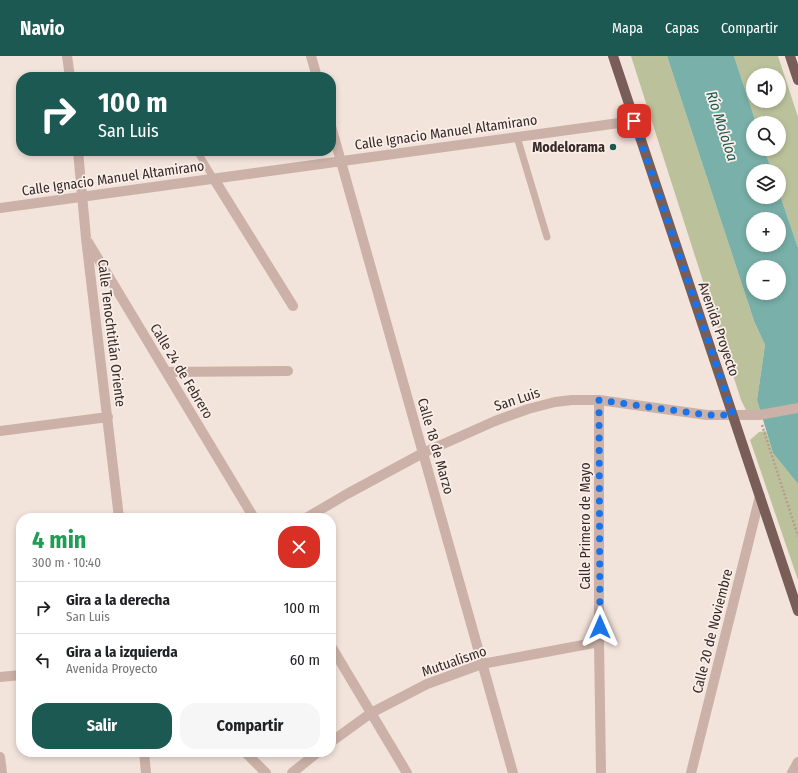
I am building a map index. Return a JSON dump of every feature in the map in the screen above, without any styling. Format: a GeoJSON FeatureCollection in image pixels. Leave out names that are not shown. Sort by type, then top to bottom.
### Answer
{"type":"FeatureCollection","features":[{"type":"Feature","properties":{"kind":"main road","name":"Avenida Proyecto"},"geometry":{"type":"LineString","coordinates":[[613,56],[798,611]]}},
{"type":"Feature","properties":{"kind":"main road"},"geometry":{"type":"LineString","coordinates":[[790,56],[798,80]]}},
{"type":"Feature","properties":{"kind":"street"},"geometry":{"type":"LineString","coordinates":[[67,56],[69,72]]}},
{"type":"Feature","properties":{"kind":"street"},"geometry":{"type":"LineString","coordinates":[[311,56],[316,72]]}},
{"type":"Feature","properties":{"kind":"street","name":"Calle Ignacio Manuel Altamirano"},"geometry":{"type":"LineString","coordinates":[[0,208],[634,121]]}},
{"type":"Feature","properties":{"kind":"street","name":"Calle 18 de Marzo"},"geometry":{"type":"LineString","coordinates":[[336,144],[513,773]]}},
{"type":"Feature","properties":{"kind":"street","name":"Calle Tenochtitlán Oriente"},"geometry":{"type":"LineString","coordinates":[[79,156],[86,238],[118,513]]}},
{"type":"Feature","properties":{"kind":"street"},"geometry":{"type":"LineString","coordinates":[[214,179],[293,306]]}},
{"type":"Feature","properties":{"kind":"street","name":"Calle 24 de Febrero"},"geometry":{"type":"LineString","coordinates":[[86,238],[251,513]]}},
{"type":"Feature","properties":{"kind":"street"},"geometry":{"type":"LineString","coordinates":[[166,372],[288,371]]}},
{"type":"Feature","properties":{"kind":"street","name":"San Luis"},"geometry":{"type":"LineString","coordinates":[[315,513],[423,453],[495,421],[528,409],[555,402],[572,400],[599,400],[707,415],[759,415],[798,408]]}},
{"type":"Feature","properties":{"kind":"street","name":"Calle Primero de Mayo"},"geometry":{"type":"LineString","coordinates":[[599,400],[601,773]]}},
{"type":"Feature","properties":{"kind":"street"},"geometry":{"type":"LineString","coordinates":[[0,431],[108,417]]}},
{"type":"Feature","properties":{"kind":"street","name":"Calle 20 de Noviembre"},"geometry":{"type":"LineString","coordinates":[[691,773],[760,496]]}},
{"type":"Feature","properties":{"kind":"street","name":"Mutualismo"},"geometry":{"type":"LineString","coordinates":[[336,738],[371,713],[427,684],[482,664],[600,642]]}},
{"type":"Feature","properties":{"kind":"street"},"geometry":{"type":"LineString","coordinates":[[336,654],[407,773]]}},
{"type":"Feature","properties":{"kind":"street"},"geometry":{"type":"LineString","coordinates":[[0,677],[16,675]]}},
{"type":"Feature","properties":{"kind":"street"},"geometry":{"type":"LineString","coordinates":[[0,757],[2,773]]}},
{"type":"Feature","properties":{"kind":"street"},"geometry":{"type":"LineString","coordinates":[[144,757],[146,773]]}},
{"type":"Feature","properties":{"kind":"street"},"geometry":{"type":"LineString","coordinates":[[250,757],[266,773]]}},
{"type":"Feature","properties":{"kind":"street"},"geometry":{"type":"LineString","coordinates":[[292,773],[312,757]]}},
{"type":"Feature","properties":{"kind":"street"},"geometry":{"type":"LineString","coordinates":[[792,773],[798,762]]}},
{"type":"Feature","properties":{"kind":"lane"},"geometry":{"type":"LineString","coordinates":[[517,137],[547,237]]}},
{"type":"Feature","properties":{"kind":"lane"},"geometry":{"type":"LineString","coordinates":[[200,156],[214,179]]}},
{"type":"Feature","properties":{"kind":"path"},"geometry":{"type":"LineString","coordinates":[[759,415],[798,536]]}},
{"type":"Feature","properties":{"kind":"green space"},"geometry":{"type":"Polygon","coordinates":[[[631,56],[667,56],[746,300],[765,345],[757,400],[761,413],[747,412],[741,400],[631,56]]]}},
{"type":"Feature","properties":{"kind":"green space"},"geometry":{"type":"Polygon","coordinates":[[[734,56],[778,56],[782,68],[746,68],[746,93],[734,56]]]}},
{"type":"Feature","properties":{"kind":"green space"},"geometry":{"type":"Polygon","coordinates":[[[786,80],[798,117],[798,248],[783,204],[786,204],[786,164],[769,164],[767,156],[786,156],[786,116],[754,116],[751,108],[786,108],[786,80]]]}},
{"type":"Feature","properties":{"kind":"green space"},"geometry":{"type":"Polygon","coordinates":[[[766,431],[773,453],[798,484],[798,580],[750,440],[759,432],[766,431]]]}},
{"type":"Feature","properties":{"kind":"water","name":"Río Mololoa"},"geometry":{"type":"Polygon","coordinates":[[[667,56],[734,56],[746,93],[746,108],[751,108],[754,116],[746,116],[746,156],[767,156],[769,164],[746,164],[746,204],[783,204],[786,212],[746,212],[746,252],[786,252],[786,213],[798,248],[798,484],[773,453],[757,400],[765,345],[754,321],[747,300],[786,300],[786,260],[746,260],[746,297],[667,56]]]}},
{"type":"Feature","properties":{"kind":"place","name":"Modelorama"},"geometry":{"type":"Point","coordinates":[613,147]}},
{"type":"Feature","properties":{"kind":"route"},"geometry":{"type":"LineString","coordinates":[[600,627],[599,400],[707,415],[733,415],[634,121]]}}]}
